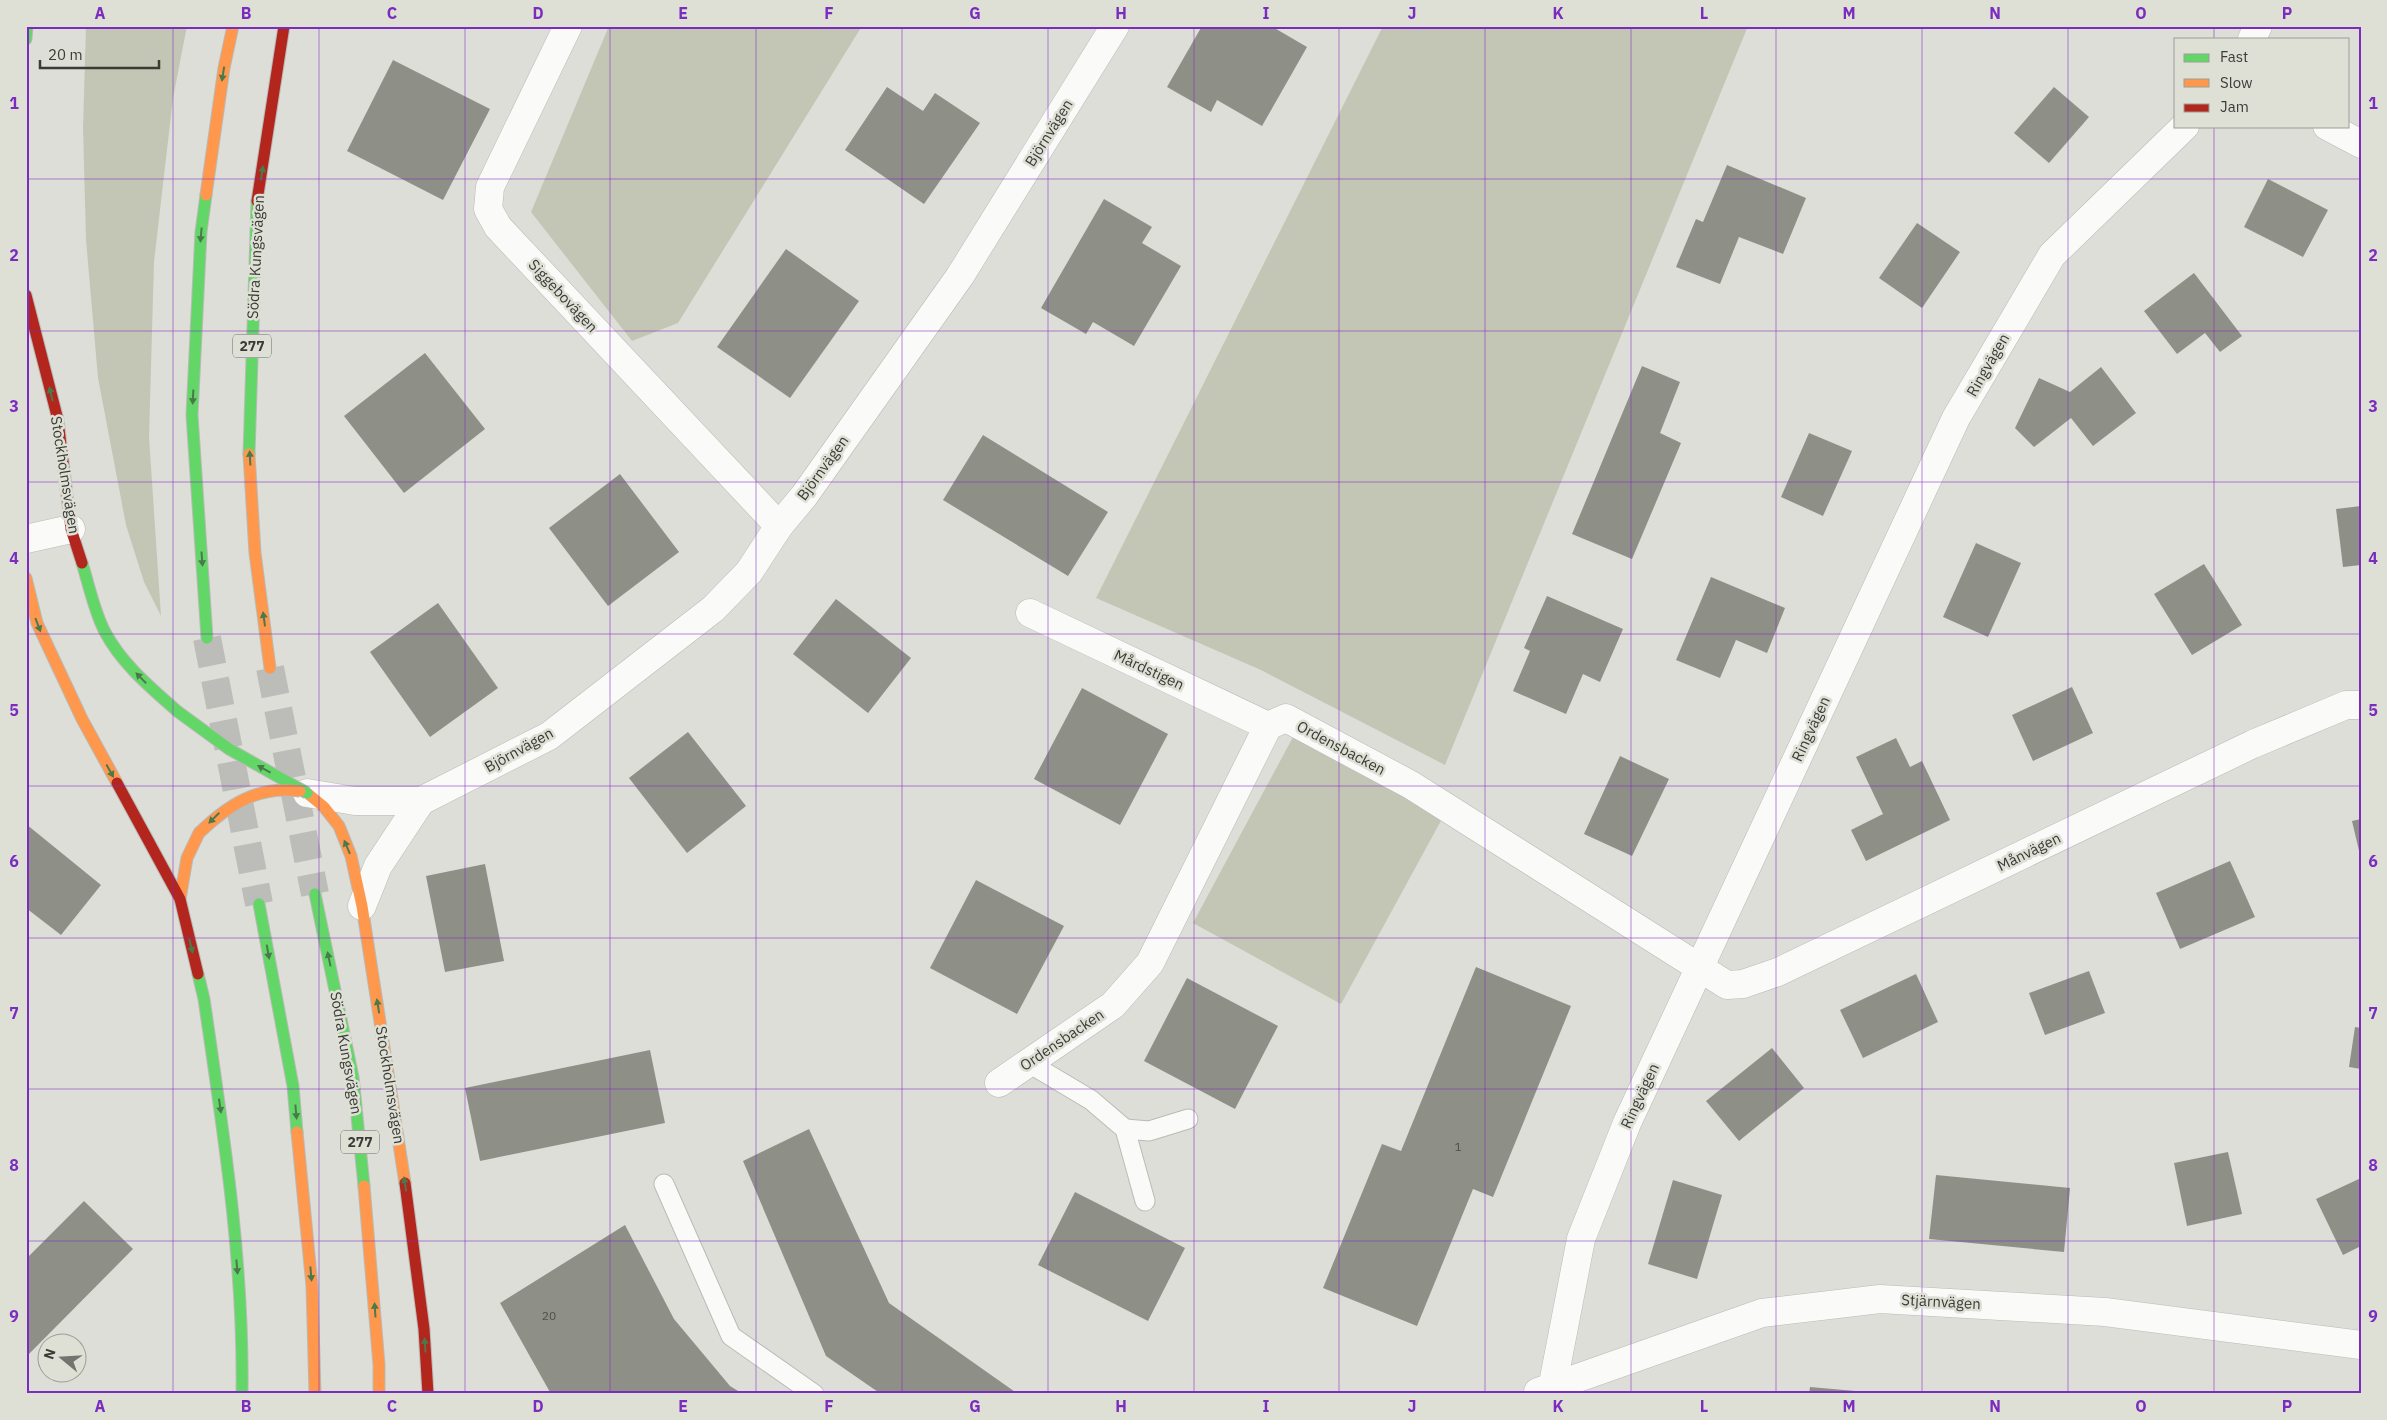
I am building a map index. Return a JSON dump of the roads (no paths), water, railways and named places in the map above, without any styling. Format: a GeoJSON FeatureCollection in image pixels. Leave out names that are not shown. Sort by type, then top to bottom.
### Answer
{"type":"FeatureCollection","features":[{"type":"Feature","properties":{"kind":"street"},"geometry":{"type":"LineString","coordinates":[[26,39],[27,26]]}},
{"type":"Feature","properties":{"kind":"street"},"geometry":{"type":"LineString","coordinates":[[207,638],[193,406],[201,232],[224,68],[233,26]]}},
{"type":"Feature","properties":{"kind":"street","name":"Södra Kungsvägen"},"geometry":{"type":"LineString","coordinates":[[270,668],[255,553],[249,448],[256,210],[284,26]]}},
{"type":"Feature","properties":{"kind":"street","name":"Siggebovägen"},"geometry":{"type":"LineString","coordinates":[[568,26],[490,187],[488,209],[498,226],[780,526]]}},
{"type":"Feature","properties":{"kind":"street","name":"Björnvägen"},"geometry":{"type":"LineString","coordinates":[[318,799],[421,801],[549,736],[713,609],[749,572],[960,276],[1115,26]]}},
{"type":"Feature","properties":{"kind":"street"},"geometry":{"type":"LineString","coordinates":[[2252,38],[2258,26]]}},
{"type":"Feature","properties":{"kind":"street","name":"Ringvägen"},"geometry":{"type":"LineString","coordinates":[[1545,1391],[1581,1239],[1627,1123],[1956,418],[2052,255],[2183,128]]}},
{"type":"Feature","properties":{"kind":"street"},"geometry":{"type":"LineString","coordinates":[[2331,128],[2361,144]]}},
{"type":"Feature","properties":{"kind":"street","name":"Stockholmsvägen"},"geometry":{"type":"LineString","coordinates":[[26,295],[58,420],[71,529],[105,631],[133,669],[177,711],[229,749],[318,799],[339,826],[351,856],[362,906],[408,1202],[424,1330],[428,1394]]}},
{"type":"Feature","properties":{"kind":"street"},"geometry":{"type":"LineString","coordinates":[[26,539],[71,529]]}},
{"type":"Feature","properties":{"kind":"street"},"geometry":{"type":"LineString","coordinates":[[26,578],[37,623],[82,718],[180,899],[204,999],[228,1163],[243,1330],[242,1394]]}},
{"type":"Feature","properties":{"kind":"street","name":"Mårdstigen"},"geometry":{"type":"LineString","coordinates":[[1030,614],[1268,726]]}},
{"type":"Feature","properties":{"kind":"street","name":"Månvägen"},"geometry":{"type":"LineString","coordinates":[[1699,969],[1727,985],[1743,984],[1778,972],[2252,744],[2346,705],[2361,704]]}},
{"type":"Feature","properties":{"kind":"street","name":"Ordensbacken"},"geometry":{"type":"LineString","coordinates":[[999,1083],[1113,1005],[1150,963],[1268,726],[1286,718],[1411,785],[1699,969]]}},
{"type":"Feature","properties":{"kind":"street"},"geometry":{"type":"LineString","coordinates":[[180,899],[187,858],[199,833],[220,812],[244,798],[286,788],[318,799]]}},
{"type":"Feature","properties":{"kind":"street","name":"Björnvägen"},"geometry":{"type":"LineString","coordinates":[[362,906],[378,866],[421,801]]}},
{"type":"Feature","properties":{"kind":"street","name":"Södra Kungsvägen"},"geometry":{"type":"LineString","coordinates":[[315,894],[353,1077],[369,1230],[379,1365],[379,1394]]}},
{"type":"Feature","properties":{"kind":"street"},"geometry":{"type":"LineString","coordinates":[[260,904],[293,1086],[312,1286],[315,1394]]}},
{"type":"Feature","properties":{"kind":"street","name":"Stjärnvägen"},"geometry":{"type":"LineString","coordinates":[[1545,1391],[1762,1313],[1880,1299],[2105,1312],[2357,1341]]}},
{"type":"Feature","properties":{"kind":"lane"},"geometry":{"type":"LineString","coordinates":[[1029,1063],[1091,1100],[1125,1129],[1145,1201]]}},
{"type":"Feature","properties":{"kind":"lane"},"geometry":{"type":"LineString","coordinates":[[1125,1129],[1149,1131],[1188,1119]]}},
{"type":"Feature","properties":{"kind":"lane"},"geometry":{"type":"LineString","coordinates":[[664,1184],[731,1336],[814,1394]]}},
{"type":"Feature","properties":{"kind":"tunnel"},"geometry":{"type":"LineString","coordinates":[[207,638],[259,904]]}},
{"type":"Feature","properties":{"kind":"tunnel"},"geometry":{"type":"LineString","coordinates":[[270,668],[315,894]]}}]}
